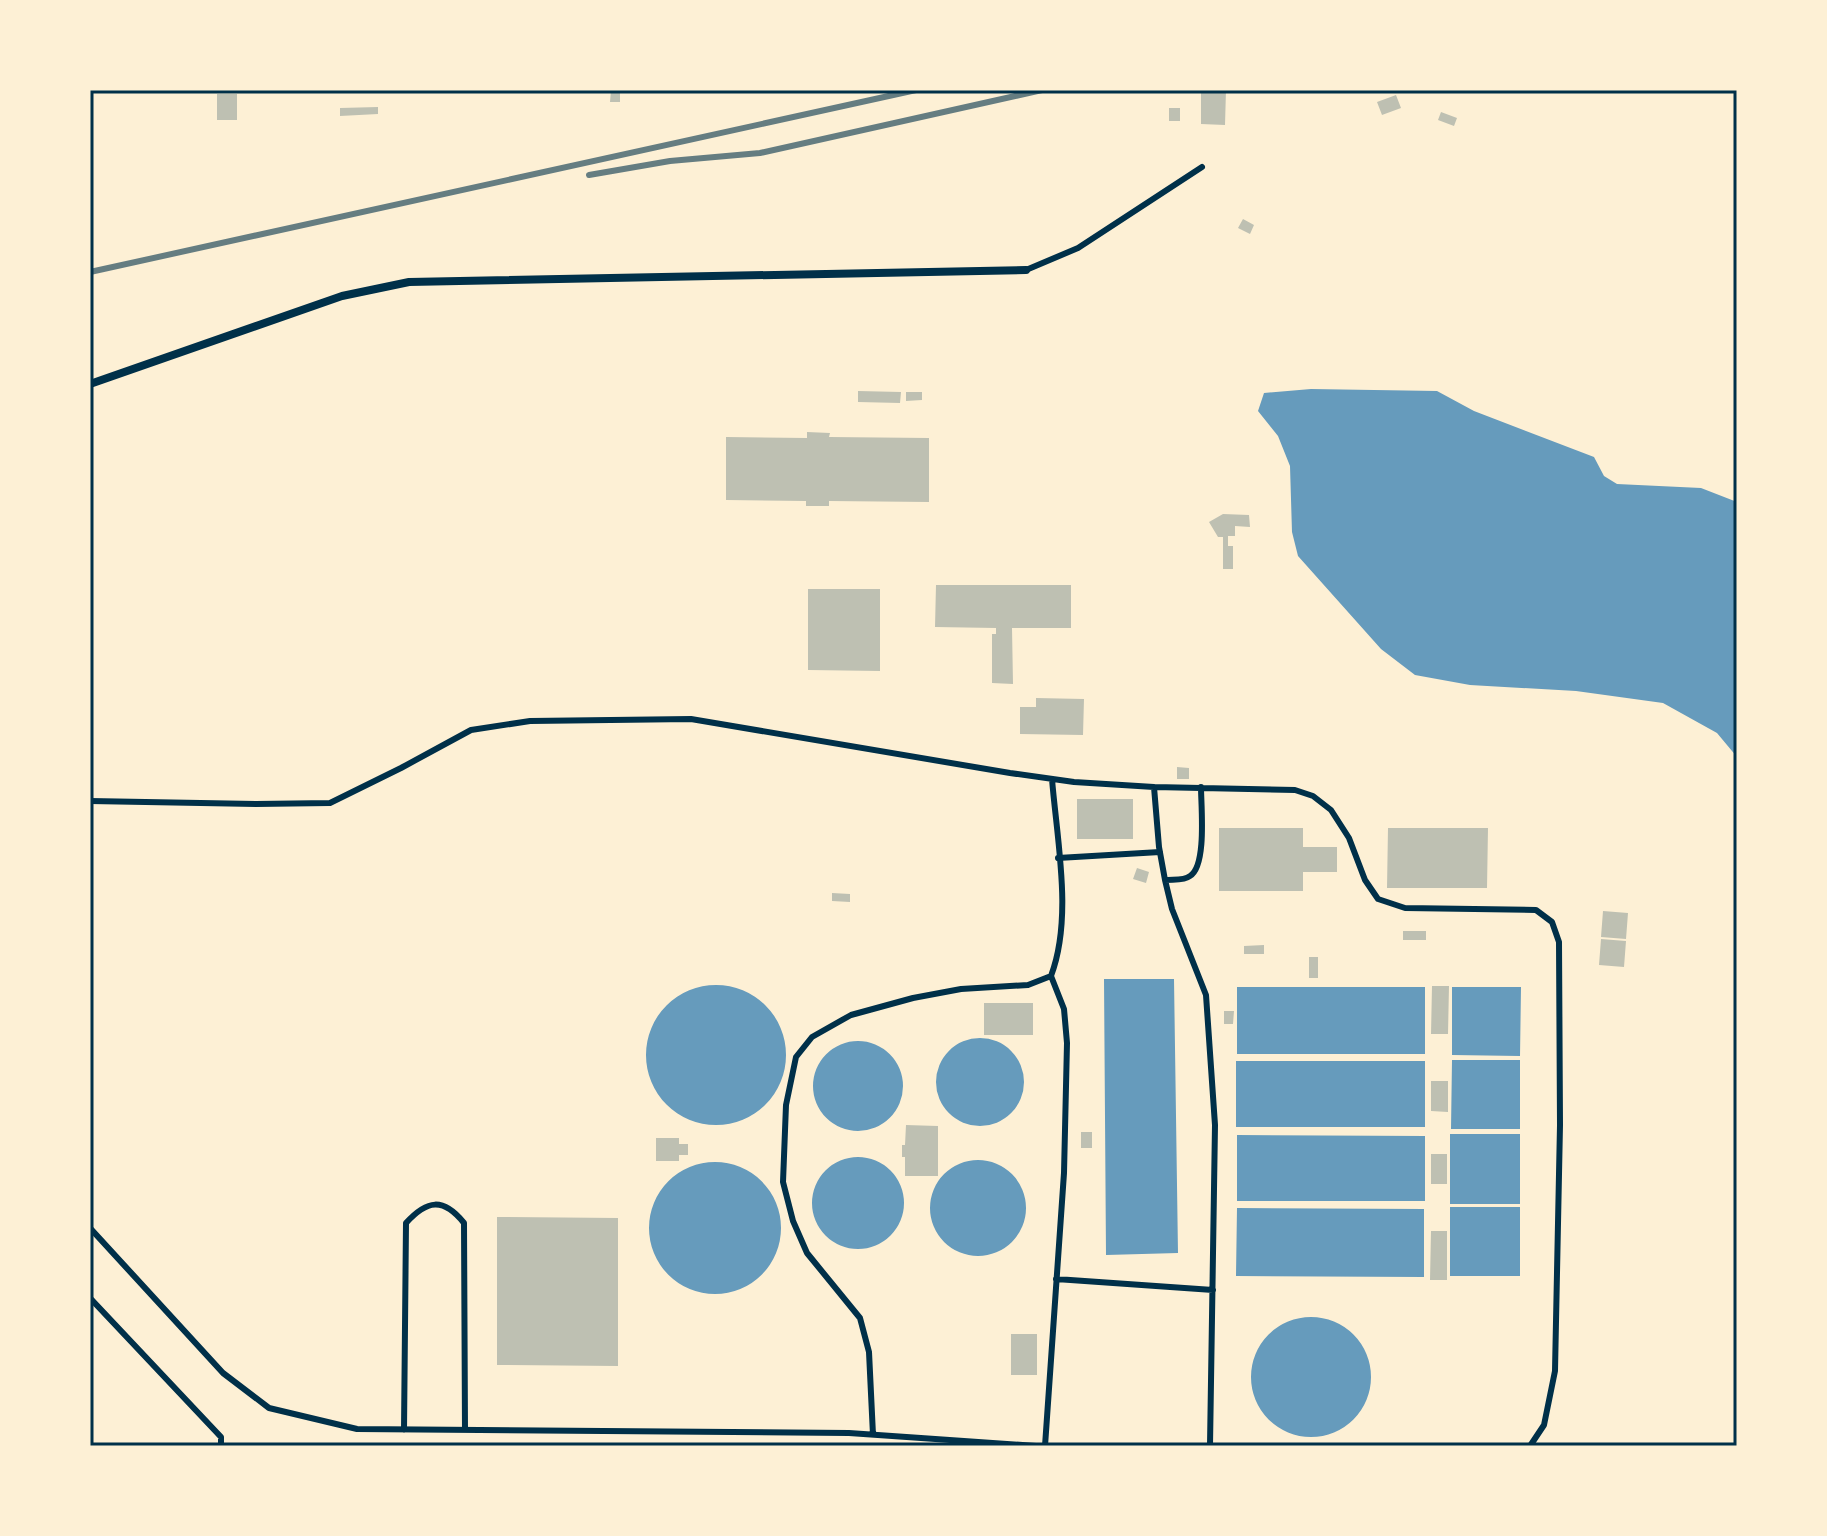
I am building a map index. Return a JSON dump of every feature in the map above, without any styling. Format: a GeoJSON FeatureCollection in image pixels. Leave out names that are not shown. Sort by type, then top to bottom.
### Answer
{"type":"FeatureCollection","features":[{"type":"Feature","properties":{"kind":"street"},"geometry":{"type":"LineString","coordinates":[[90,384],[342,296],[409,282],[1026,270]]}},
{"type":"Feature","properties":{"kind":"lane"},"geometry":{"type":"LineString","coordinates":[[1026,270],[1078,248],[1202,167]]}},
{"type":"Feature","properties":{"kind":"lane"},"geometry":{"type":"LineString","coordinates":[[90,801],[330,803],[471,730],[530,721],[691,719],[1052,779],[1154,787],[1270,788],[1295,790],[1313,796],[1331,810],[1349,838],[1365,880],[1378,899],[1405,908],[1536,910],[1552,922],[1559,942],[1560,1125],[1555,1371],[1544,1425],[1530,1446]]}},
{"type":"Feature","properties":{"kind":"lane"},"geometry":{"type":"LineString","coordinates":[[1045,1446],[1064,1173],[1067,1043],[1064,1009],[1051,976],[1059,954],[1063,921],[1052,779]]}},
{"type":"Feature","properties":{"kind":"lane"},"geometry":{"type":"LineString","coordinates":[[1154,787],[1160,852],[1172,909],[1206,995],[1215,1125],[1210,1446]]}},
{"type":"Feature","properties":{"kind":"lane"},"geometry":{"type":"LineString","coordinates":[[1165,880],[1188,879],[1197,871],[1201,855],[1201,787]]}},
{"type":"Feature","properties":{"kind":"lane"},"geometry":{"type":"LineString","coordinates":[[1058,858],[1160,852]]}},
{"type":"Feature","properties":{"kind":"lane"},"geometry":{"type":"LineString","coordinates":[[873,1435],[869,1352],[860,1318],[807,1253],[793,1221],[783,1182],[786,1105],[796,1057],[812,1037],[851,1015],[925,996],[961,989],[1028,985],[1051,976]]}},
{"type":"Feature","properties":{"kind":"lane"},"geometry":{"type":"LineString","coordinates":[[404,1430],[406,1223],[420,1207],[436,1205],[453,1209],[464,1223],[465,1430]]}},
{"type":"Feature","properties":{"kind":"lane"},"geometry":{"type":"LineString","coordinates":[[90,1228],[223,1373],[269,1408],[357,1429],[873,1435],[1036,1446]]}},
{"type":"Feature","properties":{"kind":"lane"},"geometry":{"type":"LineString","coordinates":[[1056,1279],[1213,1290]]}},
{"type":"Feature","properties":{"kind":"lane"},"geometry":{"type":"LineString","coordinates":[[90,1298],[221,1437],[221,1446]]}},
{"type":"Feature","properties":{"kind":"water"},"geometry":{"type":"Polygon","coordinates":[[[1311,389],[1437,391],[1474,411],[1594,457],[1604,476],[1617,484],[1701,488],[1737,502],[1737,757],[1717,733],[1663,703],[1576,691],[1470,685],[1415,675],[1381,649],[1298,556],[1292,532],[1290,466],[1278,436],[1258,411],[1264,393],[1311,389]]]}},
{"type":"Feature","properties":{"kind":"water"},"geometry":{"type":"Polygon","coordinates":[[[1104,979],[1174,979],[1178,1253],[1106,1255],[1104,979]]]}},
{"type":"Feature","properties":{"kind":"water"},"geometry":{"type":"Polygon","coordinates":[[[716,985],[743,990],[766,1005],[781,1028],[786,1055],[781,1082],[766,1105],[743,1120],[716,1125],[689,1120],[666,1105],[651,1082],[646,1055],[651,1028],[666,1005],[689,990],[716,985]]]}},
{"type":"Feature","properties":{"kind":"water"},"geometry":{"type":"Polygon","coordinates":[[[1237,987],[1425,987],[1425,1054],[1237,1054],[1237,987]]]}},
{"type":"Feature","properties":{"kind":"water"},"geometry":{"type":"Polygon","coordinates":[[[1452,987],[1521,987],[1520,1056],[1452,1055],[1452,987]]]}},
{"type":"Feature","properties":{"kind":"water"},"geometry":{"type":"Polygon","coordinates":[[[980,1038],[1005,1045],[1017,1057],[1024,1082],[1017,1107],[1005,1119],[980,1126],[955,1119],[943,1107],[936,1082],[943,1057],[955,1045],[980,1038]]]}},
{"type":"Feature","properties":{"kind":"water"},"geometry":{"type":"Polygon","coordinates":[[[858,1041],[875,1045],[890,1054],[899,1069],[903,1086],[899,1103],[890,1118],[875,1127],[858,1131],[841,1127],[826,1118],[817,1103],[813,1086],[817,1069],[826,1054],[841,1045],[858,1041]]]}},
{"type":"Feature","properties":{"kind":"water"},"geometry":{"type":"Polygon","coordinates":[[[1452,1060],[1520,1060],[1520,1129],[1451,1129],[1452,1060]]]}},
{"type":"Feature","properties":{"kind":"water"},"geometry":{"type":"Polygon","coordinates":[[[1236,1061],[1425,1061],[1425,1127],[1236,1127],[1236,1061]]]}},
{"type":"Feature","properties":{"kind":"water"},"geometry":{"type":"Polygon","coordinates":[[[1450,1134],[1520,1134],[1520,1204],[1450,1204],[1450,1134]]]}},
{"type":"Feature","properties":{"kind":"water"},"geometry":{"type":"Polygon","coordinates":[[[1237,1135],[1425,1136],[1425,1201],[1237,1201],[1237,1135]]]}},
{"type":"Feature","properties":{"kind":"water"},"geometry":{"type":"Polygon","coordinates":[[[849,1157],[867,1157],[884,1164],[897,1177],[904,1203],[897,1229],[884,1242],[867,1249],[849,1249],[832,1242],[819,1229],[812,1212],[812,1194],[819,1177],[832,1164],[849,1157]]]}},
{"type":"Feature","properties":{"kind":"water"},"geometry":{"type":"Polygon","coordinates":[[[978,1160],[996,1164],[1012,1174],[1022,1190],[1026,1208],[1022,1226],[1012,1242],[996,1252],[978,1256],[960,1252],[944,1242],[934,1226],[930,1208],[934,1190],[944,1174],[960,1164],[978,1160]]]}},
{"type":"Feature","properties":{"kind":"water"},"geometry":{"type":"Polygon","coordinates":[[[715,1162],[740,1167],[762,1181],[776,1203],[781,1228],[776,1253],[762,1275],[740,1289],[715,1294],[690,1289],[668,1275],[654,1253],[649,1228],[654,1203],[668,1181],[690,1167],[715,1162]]]}},
{"type":"Feature","properties":{"kind":"water"},"geometry":{"type":"Polygon","coordinates":[[[1450,1207],[1520,1207],[1520,1276],[1450,1276],[1450,1207]]]}},
{"type":"Feature","properties":{"kind":"water"},"geometry":{"type":"Polygon","coordinates":[[[1237,1208],[1424,1209],[1424,1277],[1236,1276],[1237,1208]]]}},
{"type":"Feature","properties":{"kind":"water"},"geometry":{"type":"Polygon","coordinates":[[[1311,1317],[1334,1322],[1353,1335],[1366,1354],[1371,1377],[1366,1400],[1353,1419],[1334,1432],[1311,1437],[1288,1432],[1269,1419],[1256,1400],[1251,1377],[1256,1354],[1269,1335],[1288,1322],[1311,1317]]]}},
{"type":"Feature","properties":{"kind":"building"},"geometry":{"type":"Polygon","coordinates":[[[611,90],[620,90],[620,102],[610,102],[611,90]]]}},
{"type":"Feature","properties":{"kind":"building"},"geometry":{"type":"Polygon","coordinates":[[[1201,90],[1226,90],[1225,125],[1201,124],[1201,90]]]}},
{"type":"Feature","properties":{"kind":"building"},"geometry":{"type":"Polygon","coordinates":[[[217,94],[237,94],[237,120],[217,120],[217,94]]]}},
{"type":"Feature","properties":{"kind":"building"},"geometry":{"type":"Polygon","coordinates":[[[1396,95],[1401,108],[1382,115],[1377,102],[1396,95]]]}},
{"type":"Feature","properties":{"kind":"building"},"geometry":{"type":"Polygon","coordinates":[[[378,107],[378,114],[340,116],[340,108],[378,107]]]}},
{"type":"Feature","properties":{"kind":"building"},"geometry":{"type":"Polygon","coordinates":[[[1169,108],[1180,108],[1180,121],[1169,121],[1169,108]]]}},
{"type":"Feature","properties":{"kind":"building"},"geometry":{"type":"Polygon","coordinates":[[[1441,112],[1457,118],[1454,126],[1438,120],[1441,112]]]}},
{"type":"Feature","properties":{"kind":"building"},"geometry":{"type":"Polygon","coordinates":[[[1243,219],[1254,225],[1250,234],[1238,228],[1243,219]]]}},
{"type":"Feature","properties":{"kind":"building"},"geometry":{"type":"Polygon","coordinates":[[[858,391],[901,392],[900,403],[858,402],[858,391]]]}},
{"type":"Feature","properties":{"kind":"building"},"geometry":{"type":"Polygon","coordinates":[[[906,392],[922,392],[922,400],[906,401],[906,392]]]}},
{"type":"Feature","properties":{"kind":"building"},"geometry":{"type":"Polygon","coordinates":[[[807,432],[830,433],[829,437],[929,438],[929,502],[829,501],[829,506],[806,506],[806,501],[726,500],[726,437],[807,438],[807,432]]]}},
{"type":"Feature","properties":{"kind":"building"},"geometry":{"type":"Polygon","coordinates":[[[1223,514],[1249,515],[1250,527],[1235,526],[1235,536],[1228,536],[1228,546],[1233,546],[1233,569],[1223,569],[1223,537],[1218,537],[1209,522],[1223,514]]]}},
{"type":"Feature","properties":{"kind":"building"},"geometry":{"type":"Polygon","coordinates":[[[936,585],[1071,585],[1071,628],[1012,628],[1013,684],[992,683],[992,634],[996,634],[996,628],[935,627],[936,585]]]}},
{"type":"Feature","properties":{"kind":"building"},"geometry":{"type":"Polygon","coordinates":[[[808,589],[880,589],[880,671],[808,670],[808,589]]]}},
{"type":"Feature","properties":{"kind":"building"},"geometry":{"type":"Polygon","coordinates":[[[1036,698],[1084,699],[1083,735],[1020,734],[1020,707],[1036,707],[1036,698]]]}},
{"type":"Feature","properties":{"kind":"building"},"geometry":{"type":"Polygon","coordinates":[[[1177,767],[1189,768],[1189,779],[1177,779],[1177,767]]]}},
{"type":"Feature","properties":{"kind":"building"},"geometry":{"type":"Polygon","coordinates":[[[1077,799],[1133,799],[1133,839],[1077,839],[1077,799]]]}},
{"type":"Feature","properties":{"kind":"building"},"geometry":{"type":"Polygon","coordinates":[[[1219,828],[1303,828],[1303,847],[1337,847],[1337,872],[1303,872],[1303,891],[1219,891],[1219,828]]]}},
{"type":"Feature","properties":{"kind":"building"},"geometry":{"type":"Polygon","coordinates":[[[1388,828],[1488,828],[1487,888],[1387,888],[1388,828]]]}},
{"type":"Feature","properties":{"kind":"building"},"geometry":{"type":"Polygon","coordinates":[[[1137,868],[1149,872],[1146,883],[1133,879],[1137,868]]]}},
{"type":"Feature","properties":{"kind":"building"},"geometry":{"type":"Polygon","coordinates":[[[832,893],[850,894],[850,902],[832,901],[832,893]]]}},
{"type":"Feature","properties":{"kind":"building"},"geometry":{"type":"Polygon","coordinates":[[[1603,911],[1628,913],[1626,939],[1601,937],[1603,911]]]}},
{"type":"Feature","properties":{"kind":"building"},"geometry":{"type":"Polygon","coordinates":[[[1403,931],[1426,931],[1426,940],[1403,940],[1403,931]]]}},
{"type":"Feature","properties":{"kind":"building"},"geometry":{"type":"Polygon","coordinates":[[[1601,939],[1626,941],[1624,967],[1599,965],[1601,939]]]}},
{"type":"Feature","properties":{"kind":"building"},"geometry":{"type":"Polygon","coordinates":[[[1264,945],[1264,954],[1244,954],[1244,946],[1264,945]]]}},
{"type":"Feature","properties":{"kind":"building"},"geometry":{"type":"Polygon","coordinates":[[[1309,957],[1318,957],[1318,978],[1309,978],[1309,957]]]}},
{"type":"Feature","properties":{"kind":"building"},"geometry":{"type":"Polygon","coordinates":[[[1432,986],[1449,986],[1448,1034],[1431,1034],[1432,986]]]}},
{"type":"Feature","properties":{"kind":"building"},"geometry":{"type":"Polygon","coordinates":[[[984,1003],[1033,1003],[1033,1035],[984,1035],[984,1003]]]}},
{"type":"Feature","properties":{"kind":"building"},"geometry":{"type":"Polygon","coordinates":[[[1224,1011],[1234,1011],[1233,1024],[1224,1024],[1224,1011]]]}},
{"type":"Feature","properties":{"kind":"building"},"geometry":{"type":"Polygon","coordinates":[[[1431,1081],[1448,1081],[1448,1112],[1431,1111],[1431,1081]]]}},
{"type":"Feature","properties":{"kind":"building"},"geometry":{"type":"Polygon","coordinates":[[[906,1125],[938,1126],[938,1176],[905,1176],[902,1145],[905,1145],[906,1125]]]}},
{"type":"Feature","properties":{"kind":"building"},"geometry":{"type":"Polygon","coordinates":[[[1081,1132],[1092,1132],[1092,1148],[1081,1148],[1081,1132]]]}},
{"type":"Feature","properties":{"kind":"building"},"geometry":{"type":"Polygon","coordinates":[[[656,1138],[679,1138],[679,1144],[688,1144],[688,1155],[679,1155],[679,1161],[656,1161],[656,1138]]]}},
{"type":"Feature","properties":{"kind":"building"},"geometry":{"type":"Polygon","coordinates":[[[1431,1154],[1447,1154],[1447,1184],[1431,1184],[1431,1154]]]}},
{"type":"Feature","properties":{"kind":"building"},"geometry":{"type":"Polygon","coordinates":[[[497,1217],[618,1218],[618,1366],[497,1365],[497,1217]]]}},
{"type":"Feature","properties":{"kind":"building"},"geometry":{"type":"Polygon","coordinates":[[[1431,1231],[1447,1231],[1447,1280],[1430,1280],[1431,1231]]]}},
{"type":"Feature","properties":{"kind":"building"},"geometry":{"type":"Polygon","coordinates":[[[1011,1334],[1037,1334],[1037,1375],[1011,1375],[1011,1334]]]}},
{"type":"Feature","properties":{"kind":"railway"},"geometry":{"type":"LineString","coordinates":[[90,272],[916,90]]}},
{"type":"Feature","properties":{"kind":"railway"},"geometry":{"type":"LineString","coordinates":[[589,175],[670,161],[760,153],[1042,90]]}}]}
